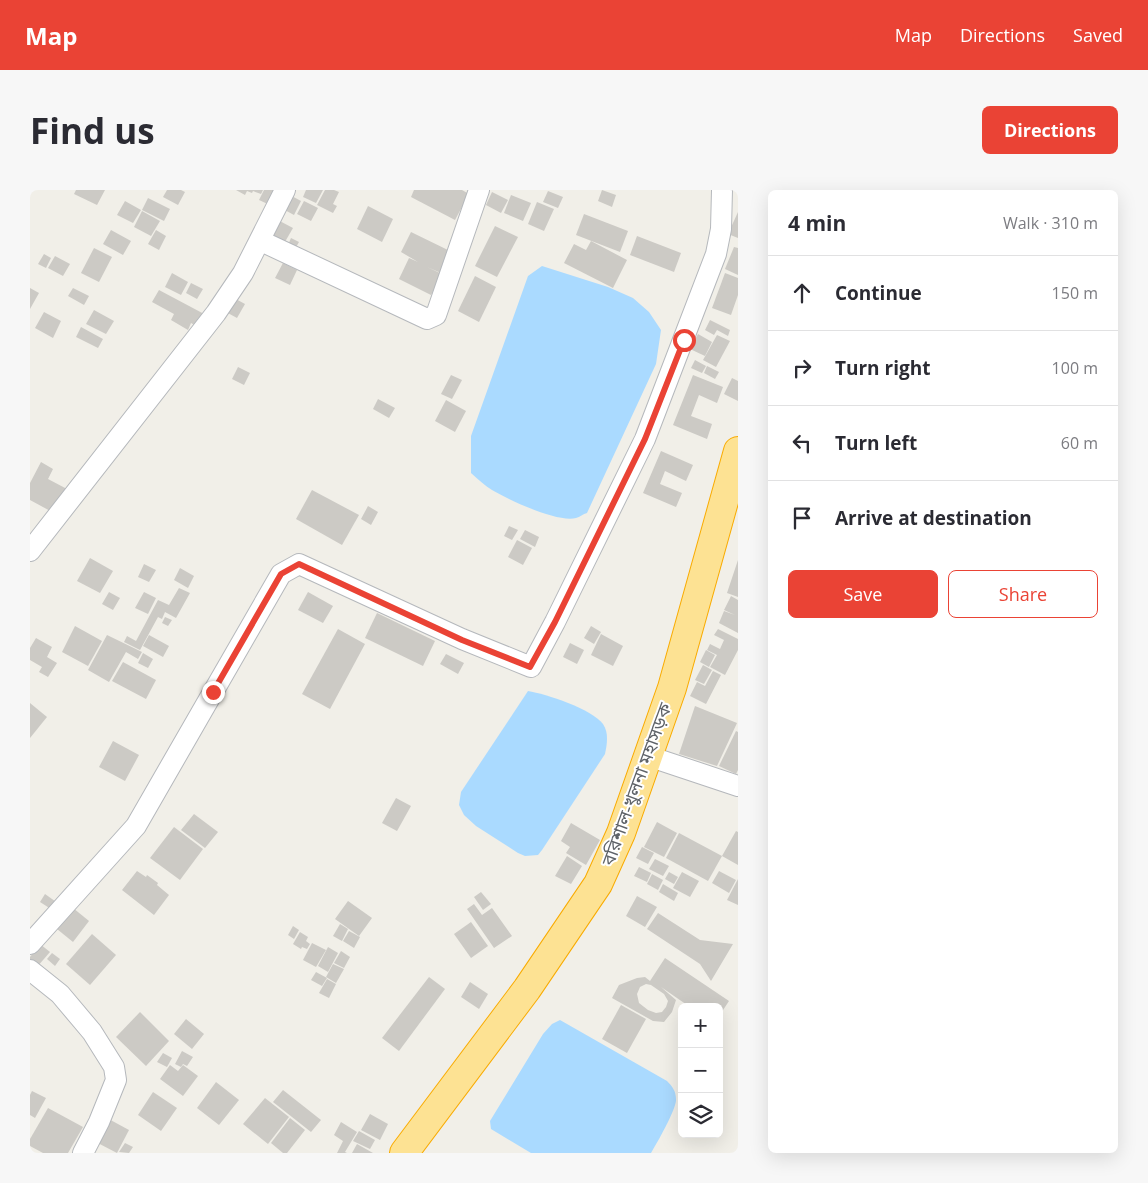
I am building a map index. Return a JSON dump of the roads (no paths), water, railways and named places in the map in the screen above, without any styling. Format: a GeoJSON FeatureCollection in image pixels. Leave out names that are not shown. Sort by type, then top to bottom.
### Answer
{"type":"FeatureCollection","features":[{"type":"Feature","properties":{"kind":"highway","name":"বরিশাল-খুলনা মহাসড়ক"},"geometry":{"type":"LineString","coordinates":[[404,1153],[527,990],[598,884],[621,833],[672,688],[738,451]]}},
{"type":"Feature","properties":{"kind":"street"},"geometry":{"type":"LineString","coordinates":[[30,551],[216,313],[243,273],[261,241],[285,190]]}},
{"type":"Feature","properties":{"kind":"street"},"geometry":{"type":"LineString","coordinates":[[261,241],[428,319],[436,315],[479,190]]}},
{"type":"Feature","properties":{"kind":"street"},"geometry":{"type":"LineString","coordinates":[[30,944],[136,826],[281,574],[299,564],[462,640],[530,667],[555,622],[645,439],[716,254],[721,229],[722,190]]}},
{"type":"Feature","properties":{"kind":"street"},"geometry":{"type":"LineString","coordinates":[[648,756],[738,786]]}},
{"type":"Feature","properties":{"kind":"street"},"geometry":{"type":"LineString","coordinates":[[30,970],[60,994],[92,1032],[114,1067],[116,1080],[99,1122],[83,1153]]}},
{"type":"Feature","properties":{"kind":"water"},"geometry":{"type":"Polygon","coordinates":[[[542,266],[608,287],[633,298],[649,312],[661,330],[656,364],[587,513],[568,519],[521,505],[489,488],[471,473],[471,436],[528,276],[542,266]]]}},
{"type":"Feature","properties":{"kind":"water"},"geometry":{"type":"Polygon","coordinates":[[[528,691],[546,695],[589,713],[603,724],[607,739],[605,754],[542,850],[538,855],[525,856],[476,826],[464,815],[459,805],[461,792],[528,691]]]}},
{"type":"Feature","properties":{"kind":"water"},"geometry":{"type":"Polygon","coordinates":[[[560,1020],[667,1081],[672,1087],[676,1099],[673,1110],[651,1153],[531,1153],[491,1129],[490,1121],[543,1034],[552,1024],[560,1020]]]}}]}
